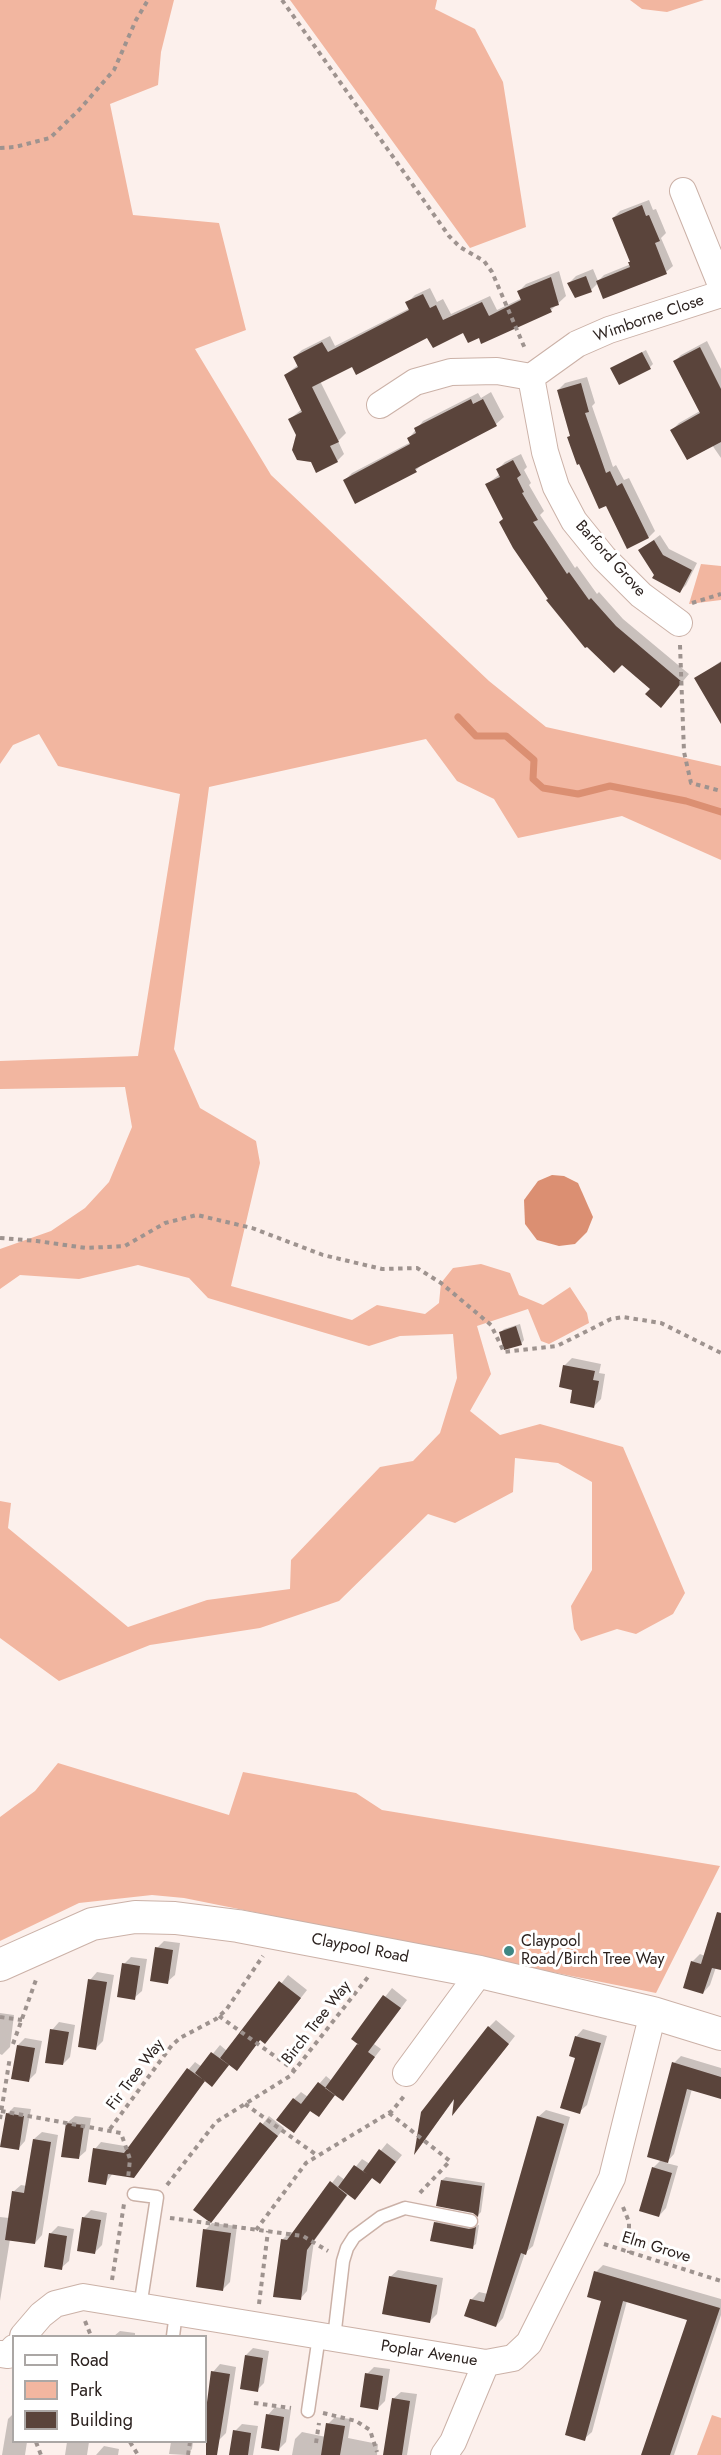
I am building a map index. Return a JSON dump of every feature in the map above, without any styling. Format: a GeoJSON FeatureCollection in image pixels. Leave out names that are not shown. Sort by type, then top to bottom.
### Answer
{"type":"FeatureCollection","features":[{"type":"Feature","properties":{"kind":"street"},"geometry":{"type":"LineString","coordinates":[[683,190],[721,285]]}},
{"type":"Feature","properties":{"kind":"street","name":"Wimborne Close"},"geometry":{"type":"LineString","coordinates":[[533,375],[587,339],[721,294]]}},
{"type":"Feature","properties":{"kind":"street"},"geometry":{"type":"LineString","coordinates":[[377,407],[415,382],[451,372],[497,371],[533,375]]}},
{"type":"Feature","properties":{"kind":"street","name":"Barford Grove"},"geometry":{"type":"LineString","coordinates":[[533,375],[545,453],[556,487],[574,521],[604,558],[641,595],[685,626]]}},
{"type":"Feature","properties":{"kind":"street","name":"Claypool Road"},"geometry":{"type":"LineString","coordinates":[[0,1965],[92,1924],[135,1917],[175,1918],[279,1933],[480,1972],[653,2013],[721,2034]]}},
{"type":"Feature","properties":{"kind":"street"},"geometry":{"type":"LineString","coordinates":[[406,2073],[480,1972]]}},
{"type":"Feature","properties":{"kind":"street","name":"Poplar Avenue"},"geometry":{"type":"LineString","coordinates":[[25,2335],[41,2315],[55,2304],[83,2297],[141,2307],[174,2325],[256,2325],[486,2363],[513,2358],[529,2343],[612,2178],[653,2013]]}},
{"type":"Feature","properties":{"kind":"street"},"geometry":{"type":"LineString","coordinates":[[444,2455],[453,2442],[486,2363]]}},
{"type":"Feature","properties":{"kind":"lane"},"geometry":{"type":"LineString","coordinates":[[130,2193],[157,2197],[141,2307]]}},
{"type":"Feature","properties":{"kind":"lane"},"geometry":{"type":"LineString","coordinates":[[314,2412],[326,2337],[343,2261],[354,2237],[381,2217],[405,2208],[471,2221]]}},
{"type":"Feature","properties":{"kind":"path"},"geometry":{"type":"LineString","coordinates":[[0,148],[15,147],[50,138],[79,110],[114,70],[136,20],[148,0]]}},
{"type":"Feature","properties":{"kind":"path"},"geometry":{"type":"LineString","coordinates":[[282,0],[449,236],[460,247],[484,261],[492,272],[533,375]]}},
{"type":"Feature","properties":{"kind":"path"},"geometry":{"type":"LineString","coordinates":[[685,626],[684,752],[691,783],[721,791]]}},
{"type":"Feature","properties":{"kind":"path"},"geometry":{"type":"LineString","coordinates":[[0,1238],[86,1248],[125,1246],[165,1223],[197,1215],[252,1228],[333,1257],[382,1269],[417,1268],[441,1282],[491,1325],[504,1352],[556,1346],[611,1319],[623,1317],[661,1323],[721,1353]]}},
{"type":"Feature","properties":{"kind":"path","name":"Fir Tree Way"},"geometry":{"type":"LineString","coordinates":[[110,2129],[172,2045],[226,2010],[279,1933]]}},
{"type":"Feature","properties":{"kind":"path"},"geometry":{"type":"LineString","coordinates":[[13,2044],[49,1942]]}},
{"type":"Feature","properties":{"kind":"path","name":"Birch Tree Way"},"geometry":{"type":"LineString","coordinates":[[157,2197],[216,2122],[290,2076],[387,1954]]}},
{"type":"Feature","properties":{"kind":"path"},"geometry":{"type":"LineString","coordinates":[[219,2016],[294,2070]]}},
{"type":"Feature","properties":{"kind":"path"},"geometry":{"type":"LineString","coordinates":[[0,2017],[22,2019]]}},
{"type":"Feature","properties":{"kind":"path"},"geometry":{"type":"LineString","coordinates":[[0,2119],[10,2058]]}},
{"type":"Feature","properties":{"kind":"path"},"geometry":{"type":"LineString","coordinates":[[256,2230],[306,2163],[389,2113],[411,2086],[406,2073]]}},
{"type":"Feature","properties":{"kind":"path"},"geometry":{"type":"LineString","coordinates":[[245,2104],[318,2156]]}},
{"type":"Feature","properties":{"kind":"path"},"geometry":{"type":"LineString","coordinates":[[1,2111],[110,2129],[121,2133],[130,2159],[127,2181]]}},
{"type":"Feature","properties":{"kind":"path"},"geometry":{"type":"LineString","coordinates":[[389,2113],[450,2161],[405,2208]]}},
{"type":"Feature","properties":{"kind":"path"},"geometry":{"type":"LineString","coordinates":[[612,2178],[629,2222],[629,2253]]}},
{"type":"Feature","properties":{"kind":"path"},"geometry":{"type":"LineString","coordinates":[[109,2302],[130,2193]]}},
{"type":"Feature","properties":{"kind":"path"},"geometry":{"type":"LineString","coordinates":[[154,2216],[303,2236],[343,2261]]}},
{"type":"Feature","properties":{"kind":"path"},"geometry":{"type":"LineString","coordinates":[[256,2325],[268,2231]]}},
{"type":"Feature","properties":{"kind":"path","name":"Elm Grove"},"geometry":{"type":"LineString","coordinates":[[584,2237],[721,2281]]}},
{"type":"Feature","properties":{"kind":"path"},"geometry":{"type":"LineString","coordinates":[[713,2278],[721,2275]]}},
{"type":"Feature","properties":{"kind":"path"},"geometry":{"type":"LineString","coordinates":[[314,2412],[316,2443]]}},
{"type":"Feature","properties":{"kind":"green space"},"geometry":{"type":"Polygon","coordinates":[[[0,0],[174,0],[161,52],[158,85],[110,104],[133,215],[219,223],[246,330],[195,349],[271,475],[489,681],[546,727],[721,766],[721,860],[622,816],[518,838],[494,799],[457,781],[426,739],[209,787],[174,1049],[200,1108],[256,1141],[260,1163],[231,1286],[352,1320],[377,1305],[425,1314],[439,1303],[441,1283],[453,1268],[481,1264],[510,1273],[519,1295],[543,1305],[570,1287],[587,1313],[589,1323],[549,1344],[541,1341],[528,1309],[477,1326],[491,1374],[470,1411],[500,1435],[540,1424],[623,1447],[685,1593],[673,1614],[636,1634],[617,1629],[581,1641],[574,1629],[571,1606],[592,1570],[592,1482],[558,1463],[515,1458],[513,1492],[455,1523],[428,1514],[339,1601],[260,1628],[150,1645],[59,1681],[0,1638],[0,1501],[11,1503],[8,1528],[128,1627],[207,1600],[290,1589],[291,1560],[380,1467],[413,1461],[440,1433],[457,1378],[453,1334],[400,1336],[369,1346],[208,1298],[189,1278],[138,1265],[79,1279],[20,1275],[0,1289],[0,1249],[51,1231],[85,1208],[109,1182],[132,1127],[125,1087],[0,1089],[0,1061],[138,1056],[180,794],[58,766],[39,734],[13,745],[0,764],[0,0]]]}},
{"type":"Feature","properties":{"kind":"green space"},"geometry":{"type":"Polygon","coordinates":[[[290,0],[437,0],[435,9],[475,29],[503,82],[526,227],[470,248],[290,0]]]}},
{"type":"Feature","properties":{"kind":"green space"},"geometry":{"type":"Polygon","coordinates":[[[630,0],[704,0],[667,12],[642,9],[630,0]]]}},
{"type":"Feature","properties":{"kind":"green space"},"geometry":{"type":"Polygon","coordinates":[[[701,564],[721,566],[721,600],[689,604],[701,564]]]}},
{"type":"Feature","properties":{"kind":"green space"},"geometry":{"type":"Polygon","coordinates":[[[58,1763],[229,1815],[243,1772],[356,1793],[382,1810],[720,1866],[656,1993],[184,1898],[152,1895],[79,1903],[0,1941],[0,1817],[35,1791],[58,1763]]]}},
{"type":"Feature","properties":{"kind":"green space"},"geometry":{"type":"Polygon","coordinates":[[[712,2415],[721,2418],[721,2455],[697,2455],[712,2415]]]}},
{"type":"Feature","properties":{"kind":"shaded area"},"geometry":{"type":"Polygon","coordinates":[[[552,1175],[564,1176],[578,1183],[593,1217],[587,1232],[575,1244],[559,1246],[537,1240],[525,1224],[524,1200],[538,1181],[552,1175]]]}},
{"type":"Feature","properties":{"kind":"building"},"geometry":{"type":"Polygon","coordinates":[[[642,205],[660,241],[655,243],[667,274],[603,299],[596,281],[630,267],[612,218],[642,205]]]}},
{"type":"Feature","properties":{"kind":"building"},"geometry":{"type":"Polygon","coordinates":[[[586,276],[592,292],[575,298],[567,283],[586,276]]]}},
{"type":"Feature","properties":{"kind":"building"},"geometry":{"type":"Polygon","coordinates":[[[551,277],[559,305],[550,308],[552,312],[481,344],[479,338],[468,343],[463,333],[433,348],[427,338],[356,375],[352,367],[312,387],[339,442],[330,446],[338,462],[316,473],[311,462],[297,460],[292,450],[296,435],[288,419],[302,412],[284,375],[298,367],[293,357],[322,342],[328,352],[409,310],[405,302],[423,294],[430,308],[436,305],[443,320],[482,302],[489,316],[521,300],[517,291],[551,277]]]}},
{"type":"Feature","properties":{"kind":"building"},"geometry":{"type":"Polygon","coordinates":[[[700,347],[721,389],[721,442],[687,460],[670,430],[700,413],[673,361],[700,347]]]}},
{"type":"Feature","properties":{"kind":"building"},"geometry":{"type":"Polygon","coordinates":[[[642,352],[651,369],[619,385],[610,368],[642,352]]]}},
{"type":"Feature","properties":{"kind":"building"},"geometry":{"type":"Polygon","coordinates":[[[581,383],[589,412],[585,413],[606,473],[610,471],[617,486],[622,483],[649,538],[627,549],[606,506],[599,509],[579,464],[577,465],[567,437],[570,436],[557,390],[581,383]]]}},
{"type":"Feature","properties":{"kind":"building"},"geometry":{"type":"Polygon","coordinates":[[[471,399],[473,404],[483,399],[497,426],[415,469],[417,472],[355,504],[343,480],[410,444],[407,438],[416,433],[414,428],[471,399]]]}},
{"type":"Feature","properties":{"kind":"building"},"geometry":{"type":"Polygon","coordinates":[[[513,460],[521,475],[517,478],[524,492],[522,493],[538,520],[533,522],[567,574],[569,572],[589,600],[591,598],[616,626],[682,682],[661,708],[645,694],[650,689],[622,665],[614,673],[587,647],[585,648],[546,600],[548,599],[513,548],[499,522],[503,519],[485,484],[500,477],[496,469],[513,460]]]}},
{"type":"Feature","properties":{"kind":"building"},"geometry":{"type":"Polygon","coordinates":[[[654,540],[663,555],[692,570],[680,593],[652,578],[654,575],[638,550],[654,540]]]}},
{"type":"Feature","properties":{"kind":"building"},"geometry":{"type":"Polygon","coordinates":[[[721,662],[721,724],[694,678],[721,662]]]}},
{"type":"Feature","properties":{"kind":"building"},"geometry":{"type":"Polygon","coordinates":[[[516,1326],[522,1345],[504,1350],[499,1332],[516,1326]]]}},
{"type":"Feature","properties":{"kind":"building"},"geometry":{"type":"Polygon","coordinates":[[[563,1365],[595,1371],[593,1380],[599,1381],[594,1408],[570,1403],[572,1390],[559,1387],[563,1365]]]}},
{"type":"Feature","properties":{"kind":"building"},"geometry":{"type":"Polygon","coordinates":[[[717,1912],[721,1913],[721,1970],[712,1968],[703,1994],[683,1988],[691,1961],[701,1964],[717,1912]]]}},
{"type":"Feature","properties":{"kind":"building"},"geometry":{"type":"Polygon","coordinates":[[[155,1947],[173,1950],[168,1984],[150,1981],[155,1947]]]}},
{"type":"Feature","properties":{"kind":"building"},"geometry":{"type":"Polygon","coordinates":[[[122,1963],[140,1966],[135,2000],[117,1997],[122,1963]]]}},
{"type":"Feature","properties":{"kind":"building"},"geometry":{"type":"Polygon","coordinates":[[[88,1979],[107,1982],[96,2050],[78,2047],[88,1979]]]}},
{"type":"Feature","properties":{"kind":"building"},"geometry":{"type":"Polygon","coordinates":[[[279,1981],[301,1998],[265,2044],[260,2040],[237,2071],[220,2058],[279,1981]]]}},
{"type":"Feature","properties":{"kind":"building"},"geometry":{"type":"Polygon","coordinates":[[[383,1995],[401,2008],[368,2052],[375,2057],[343,2101],[325,2088],[357,2044],[359,2045],[351,2039],[383,1995]]]}},
{"type":"Feature","properties":{"kind":"building"},"geometry":{"type":"Polygon","coordinates":[[[488,2026],[509,2044],[452,2116],[454,2099],[414,2155],[421,2112],[488,2026]]]}},
{"type":"Feature","properties":{"kind":"building"},"geometry":{"type":"Polygon","coordinates":[[[50,2029],[69,2032],[63,2065],[45,2063],[50,2029]]]}},
{"type":"Feature","properties":{"kind":"building"},"geometry":{"type":"Polygon","coordinates":[[[575,2036],[601,2043],[580,2114],[560,2108],[575,2058],[569,2056],[575,2036]]]}},
{"type":"Feature","properties":{"kind":"building"},"geometry":{"type":"Polygon","coordinates":[[[17,2045],[35,2048],[29,2082],[11,2079],[17,2045]]]}},
{"type":"Feature","properties":{"kind":"building"},"geometry":{"type":"Polygon","coordinates":[[[211,2052],[229,2065],[212,2087],[195,2073],[211,2052]]]}},
{"type":"Feature","properties":{"kind":"building"},"geometry":{"type":"Polygon","coordinates":[[[672,2062],[721,2077],[721,2099],[687,2089],[668,2163],[647,2157],[672,2062]]]}},
{"type":"Feature","properties":{"kind":"building"},"geometry":{"type":"Polygon","coordinates":[[[187,2068],[205,2081],[134,2178],[108,2174],[106,2185],[88,2182],[93,2148],[124,2153],[187,2068]]]}},
{"type":"Feature","properties":{"kind":"building"},"geometry":{"type":"Polygon","coordinates":[[[318,2082],[335,2095],[319,2117],[310,2111],[294,2133],[276,2120],[293,2098],[301,2104],[318,2082]]]}},
{"type":"Feature","properties":{"kind":"building"},"geometry":{"type":"Polygon","coordinates":[[[6,2113],[24,2116],[19,2150],[0,2147],[6,2113]]]}},
{"type":"Feature","properties":{"kind":"building"},"geometry":{"type":"Polygon","coordinates":[[[537,2116],[564,2124],[526,2255],[521,2253],[496,2327],[464,2316],[470,2299],[484,2302],[537,2116]]]}},
{"type":"Feature","properties":{"kind":"building"},"geometry":{"type":"Polygon","coordinates":[[[260,2122],[278,2136],[211,2223],[193,2210],[260,2122]]]}},
{"type":"Feature","properties":{"kind":"building"},"geometry":{"type":"Polygon","coordinates":[[[66,2123],[84,2125],[79,2159],[61,2157],[66,2123]]]}},
{"type":"Feature","properties":{"kind":"building"},"geometry":{"type":"Polygon","coordinates":[[[33,2139],[51,2142],[35,2244],[5,2240],[12,2191],[24,2193],[33,2139]]]}},
{"type":"Feature","properties":{"kind":"building"},"geometry":{"type":"Polygon","coordinates":[[[379,2149],[396,2162],[380,2184],[372,2178],[355,2200],[338,2187],[354,2165],[367,2174],[363,2171],[379,2149]]]}},
{"type":"Feature","properties":{"kind":"building"},"geometry":{"type":"Polygon","coordinates":[[[652,2167],[672,2173],[659,2217],[639,2211],[652,2167]]]}},
{"type":"Feature","properties":{"kind":"building"},"geometry":{"type":"Polygon","coordinates":[[[441,2180],[482,2186],[478,2217],[473,2213],[436,2206],[441,2180]]]}},
{"type":"Feature","properties":{"kind":"building"},"geometry":{"type":"Polygon","coordinates":[[[330,2181],[347,2195],[307,2250],[301,2300],[273,2297],[281,2239],[287,2240],[330,2181]]]}},
{"type":"Feature","properties":{"kind":"building"},"geometry":{"type":"Polygon","coordinates":[[[82,2217],[101,2220],[95,2254],[77,2251],[82,2217]]]}},
{"type":"Feature","properties":{"kind":"building"},"geometry":{"type":"Polygon","coordinates":[[[434,2222],[469,2229],[476,2227],[473,2249],[430,2241],[434,2222]]]}},
{"type":"Feature","properties":{"kind":"building"},"geometry":{"type":"Polygon","coordinates":[[[203,2229],[231,2233],[223,2291],[196,2287],[203,2229]]]}},
{"type":"Feature","properties":{"kind":"building"},"geometry":{"type":"Polygon","coordinates":[[[49,2233],[67,2236],[62,2270],[44,2267],[49,2233]]]}},
{"type":"Feature","properties":{"kind":"building"},"geometry":{"type":"Polygon","coordinates":[[[594,2271],[720,2308],[670,2455],[641,2455],[687,2320],[623,2301],[585,2441],[565,2435],[601,2301],[587,2297],[594,2271]]]}},
{"type":"Feature","properties":{"kind":"building"},"geometry":{"type":"Polygon","coordinates":[[[389,2276],[437,2285],[430,2323],[382,2314],[389,2276]]]}},
{"type":"Feature","properties":{"kind":"building"},"geometry":{"type":"Polygon","coordinates":[[[245,2355],[263,2358],[258,2392],[240,2389],[245,2355]]]}},
{"type":"Feature","properties":{"kind":"building"},"geometry":{"type":"Polygon","coordinates":[[[211,2371],[230,2374],[217,2455],[206,2455],[207,2402],[211,2371]]]}},
{"type":"Feature","properties":{"kind":"building"},"geometry":{"type":"Polygon","coordinates":[[[365,2373],[383,2376],[378,2410],[360,2407],[365,2373]]]}},
{"type":"Feature","properties":{"kind":"building"},"geometry":{"type":"Polygon","coordinates":[[[392,2398],[410,2401],[402,2455],[383,2455],[392,2398]]]}},
{"type":"Feature","properties":{"kind":"building"},"geometry":{"type":"Polygon","coordinates":[[[266,2414],[284,2417],[279,2451],[261,2448],[266,2414]]]}},
{"type":"Feature","properties":{"kind":"building"},"geometry":{"type":"Polygon","coordinates":[[[326,2423],[345,2426],[340,2455],[321,2455],[326,2423]]]}},
{"type":"Feature","properties":{"kind":"building"},"geometry":{"type":"Polygon","coordinates":[[[233,2430],[251,2433],[248,2455],[229,2455],[233,2430]]]}},
{"type":"Feature","properties":{"kind":"waterway"},"geometry":{"type":"LineString","coordinates":[[458,717],[476,736],[506,736],[534,760],[533,779],[543,788],[578,794],[610,786],[686,801],[721,812]]}},
{"type":"Feature","properties":{"kind":"place","name":"Claypool Road/Birch Tree Way"},"geometry":{"type":"Point","coordinates":[509,1951]}}]}
